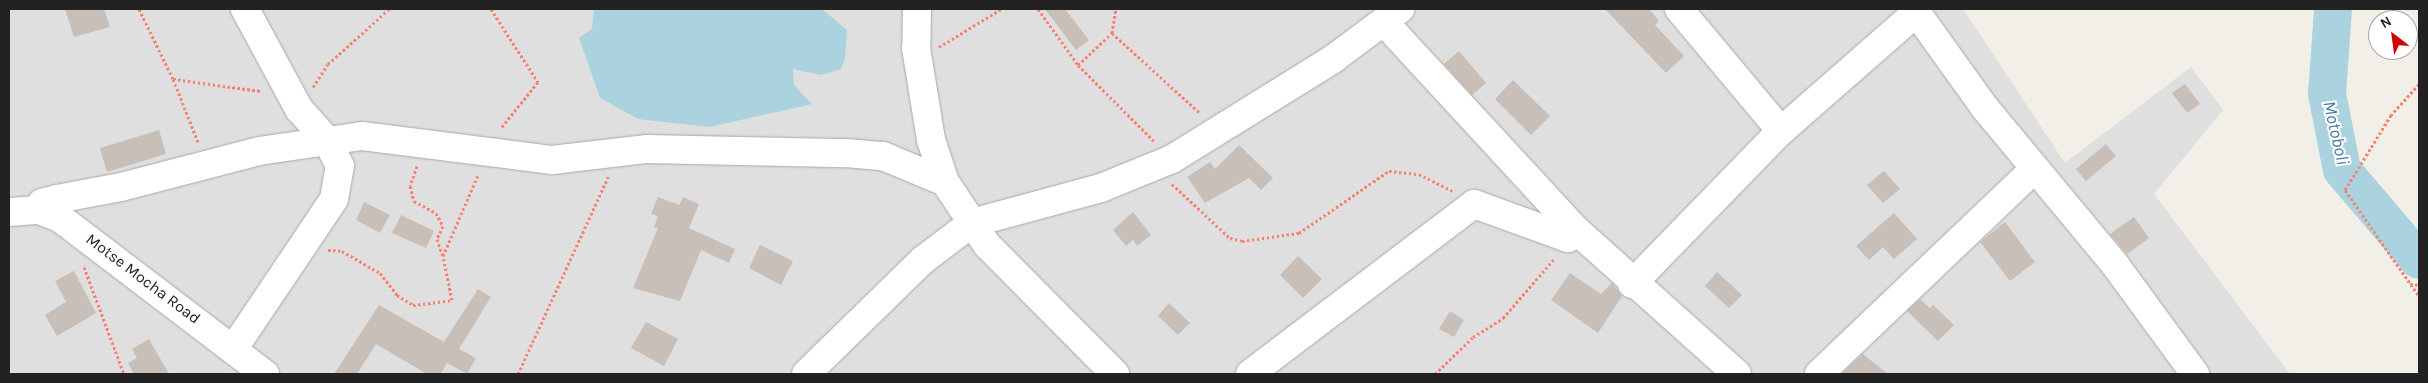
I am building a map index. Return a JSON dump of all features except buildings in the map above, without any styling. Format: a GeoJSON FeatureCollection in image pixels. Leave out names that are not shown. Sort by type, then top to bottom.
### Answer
{"type":"FeatureCollection","features":[{"type":"Feature","properties":{"kind":"street"},"geometry":{"type":"LineString","coordinates":[[234,348],[303,248],[334,199],[340,166],[326,139],[299,110],[245,9]]}},
{"type":"Feature","properties":{"kind":"street"},"geometry":{"type":"LineString","coordinates":[[916,9],[916,48],[931,140],[945,182],[972,223],[1038,300],[1115,374]]}},
{"type":"Feature","properties":{"kind":"street"},"geometry":{"type":"LineString","coordinates":[[1679,9],[1781,131]]}},
{"type":"Feature","properties":{"kind":"street"},"geometry":{"type":"LineString","coordinates":[[1632,284],[1781,131],[1916,11],[2035,168],[2116,266],[2195,374]]}},
{"type":"Feature","properties":{"kind":"street"},"geometry":{"type":"LineString","coordinates":[[806,374],[916,266],[972,223],[1101,188],[1165,162],[1216,134],[1392,15],[1572,234],[1737,374]]}},
{"type":"Feature","properties":{"kind":"street"},"geometry":{"type":"LineString","coordinates":[[9,212],[39,210],[42,203],[206,164],[326,139],[362,136],[427,142],[552,160],[718,148],[883,156],[945,182]]}},
{"type":"Feature","properties":{"kind":"street"},"geometry":{"type":"LineString","coordinates":[[1819,374],[2035,168]]}},
{"type":"Feature","properties":{"kind":"street"},"geometry":{"type":"LineString","coordinates":[[1250,374],[1474,204],[1572,234]]}},
{"type":"Feature","properties":{"kind":"street","name":"Motse Mocha Road"},"geometry":{"type":"LineString","coordinates":[[39,210],[81,232],[234,348],[265,374]]}},
{"type":"Feature","properties":{"kind":"path"},"geometry":{"type":"LineString","coordinates":[[139,9],[173,79],[206,164]]}},
{"type":"Feature","properties":{"kind":"path"},"geometry":{"type":"LineString","coordinates":[[173,79],[262,91],[299,110],[328,64],[389,9]]}},
{"type":"Feature","properties":{"kind":"path"},"geometry":{"type":"LineString","coordinates":[[443,256],[489,151],[507,115],[531,96],[538,82],[491,9]]}},
{"type":"Feature","properties":{"kind":"path"},"geometry":{"type":"LineString","coordinates":[[916,48],[946,46],[1001,9]]}},
{"type":"Feature","properties":{"kind":"path"},"geometry":{"type":"LineString","coordinates":[[1038,9],[1078,65],[1165,162],[1194,208],[1230,238],[1242,241],[1299,233],[1389,170],[1418,174],[1474,204]]}},
{"type":"Feature","properties":{"kind":"path"},"geometry":{"type":"LineString","coordinates":[[1078,65],[1112,33],[1116,9]]}},
{"type":"Feature","properties":{"kind":"path"},"geometry":{"type":"LineString","coordinates":[[1112,33],[1198,111],[1216,134]]}},
{"type":"Feature","properties":{"kind":"path"},"geometry":{"type":"LineString","coordinates":[[2419,84],[2391,115],[2345,190],[2419,296]]}},
{"type":"Feature","properties":{"kind":"path"},"geometry":{"type":"LineString","coordinates":[[303,248],[342,252],[380,273],[398,295],[413,305],[452,300],[443,256],[437,239],[443,226],[436,214],[414,201],[410,186],[427,142]]}},
{"type":"Feature","properties":{"kind":"path"},"geometry":{"type":"LineString","coordinates":[[518,374],[619,154]]}},
{"type":"Feature","properties":{"kind":"path"},"geometry":{"type":"LineString","coordinates":[[81,232],[78,240],[82,261],[124,374]]}},
{"type":"Feature","properties":{"kind":"path"},"geometry":{"type":"LineString","coordinates":[[1435,374],[1473,337],[1503,318],[1572,234]]}},
{"type":"Feature","properties":{"kind":"path"},"geometry":{"type":"LineString","coordinates":[[2410,284],[2419,285]]}},
{"type":"Feature","properties":{"kind":"shaded area"},"geometry":{"type":"Polygon","coordinates":[[[9,9],[1963,9],[2065,163],[2191,67],[2223,110],[2154,194],[2290,374],[9,374],[9,9]]]}},
{"type":"Feature","properties":{"kind":"water"},"geometry":{"type":"Polygon","coordinates":[[[594,9],[822,9],[847,30],[845,59],[841,69],[821,75],[793,69],[794,85],[812,104],[709,127],[638,119],[600,98],[579,38],[592,29],[594,9]]]}},
{"type":"Feature","properties":{"kind":"waterway","name":"Motoboli"},"geometry":{"type":"LineString","coordinates":[[2333,9],[2327,94],[2342,170],[2419,260]]}}]}
